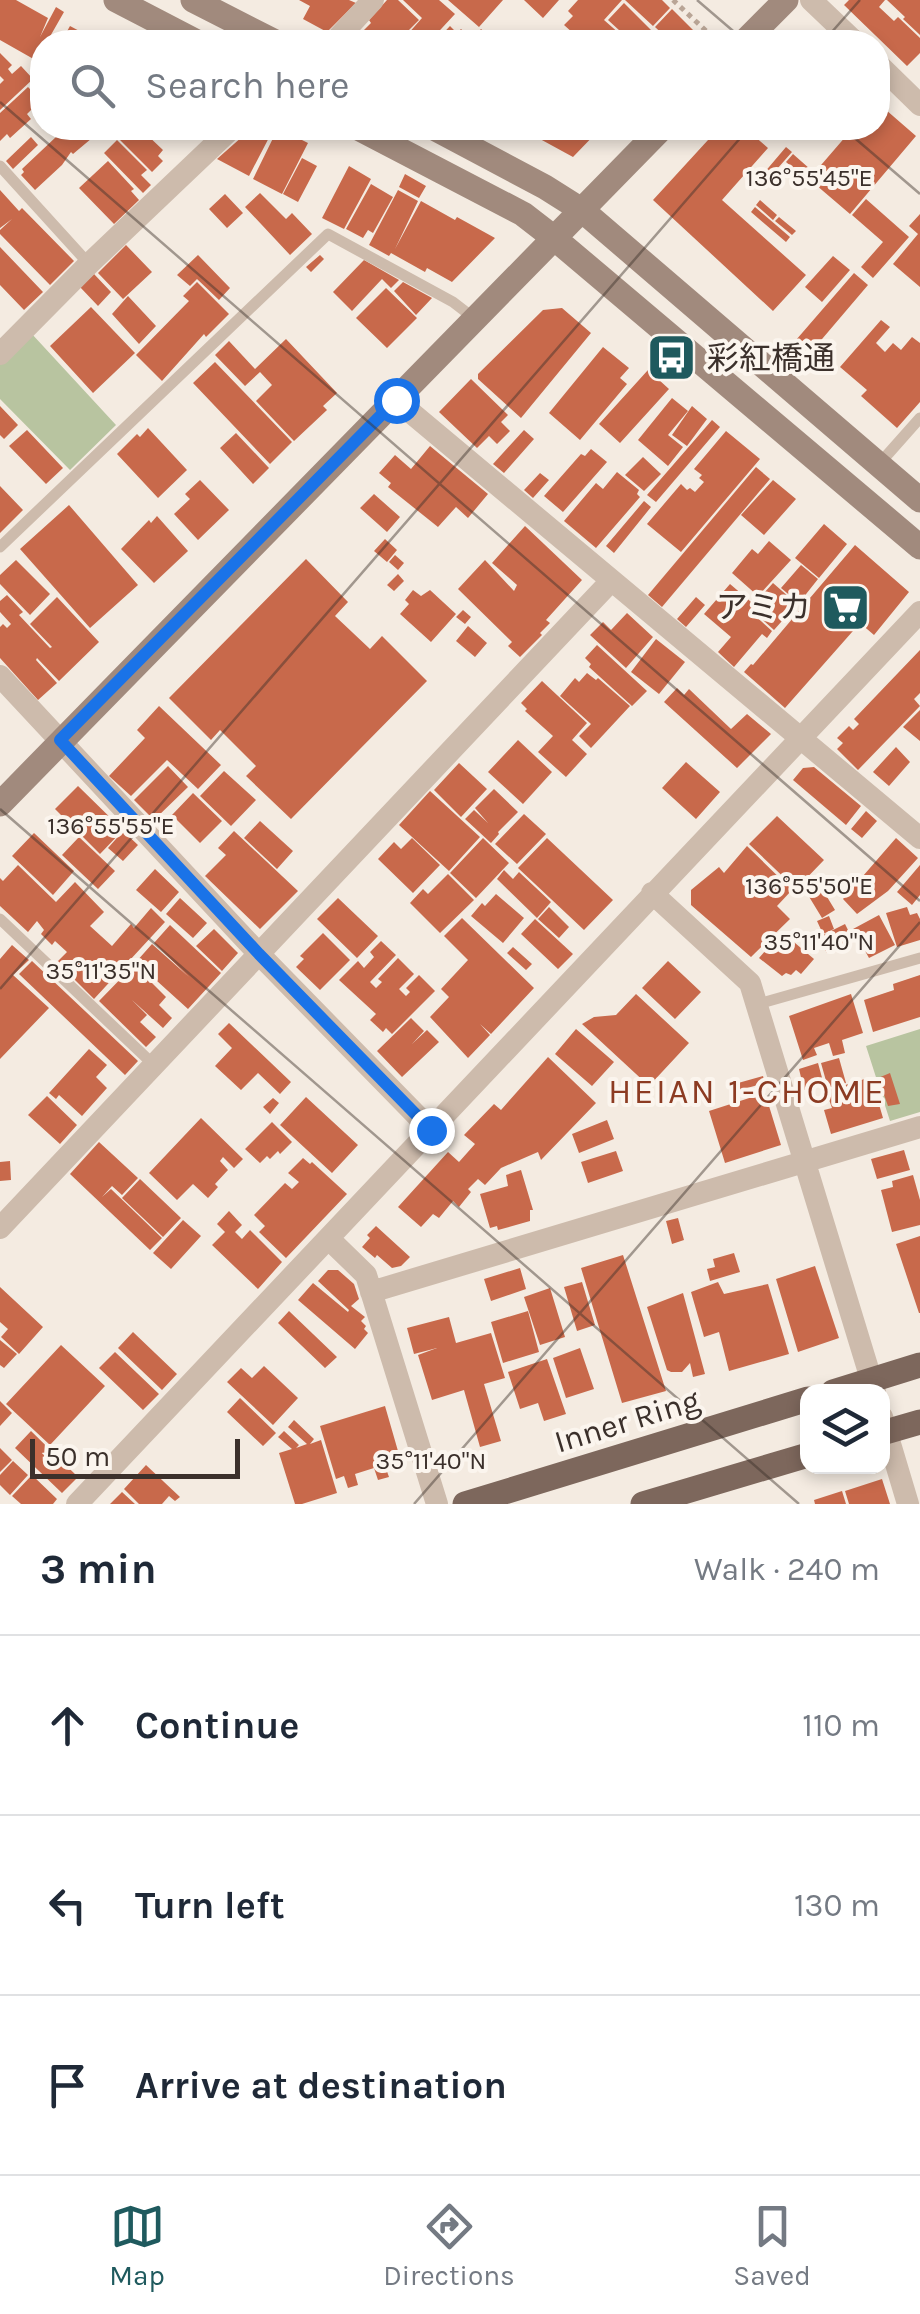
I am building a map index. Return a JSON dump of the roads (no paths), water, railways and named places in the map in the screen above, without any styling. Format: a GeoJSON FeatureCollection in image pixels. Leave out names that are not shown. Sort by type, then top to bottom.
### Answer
{"type":"FeatureCollection","features":[{"type":"Feature","properties":{"kind":"main road"},"geometry":{"type":"LineString","coordinates":[[877,1384],[920,1365]]}},
{"type":"Feature","properties":{"kind":"main road","name":"Inner Ring"},"geometry":{"type":"LineString","coordinates":[[464,1504],[800,1401]]}},
{"type":"Feature","properties":{"kind":"main road"},"geometry":{"type":"LineString","coordinates":[[890,1426],[920,1422]]}},
{"type":"Feature","properties":{"kind":"main road"},"geometry":{"type":"LineString","coordinates":[[643,1504],[800,1457]]}},
{"type":"Feature","properties":{"kind":"street"},"geometry":{"type":"LineString","coordinates":[[116,0],[173,30]]}},
{"type":"Feature","properties":{"kind":"street"},"geometry":{"type":"LineString","coordinates":[[194,0],[252,30]]}},
{"type":"Feature","properties":{"kind":"street"},"geometry":{"type":"LineString","coordinates":[[345,30],[373,0]]}},
{"type":"Feature","properties":{"kind":"street"},"geometry":{"type":"LineString","coordinates":[[756,30],[786,0]]}},
{"type":"Feature","properties":{"kind":"street"},"geometry":{"type":"LineString","coordinates":[[810,0],[842,30]]}},
{"type":"Feature","properties":{"kind":"street"},"geometry":{"type":"LineString","coordinates":[[890,76],[920,105]]}},
{"type":"Feature","properties":{"kind":"street"},"geometry":{"type":"LineString","coordinates":[[0,354],[219,140]]}},
{"type":"Feature","properties":{"kind":"street"},"geometry":{"type":"LineString","coordinates":[[381,140],[523,214],[920,548]]}},
{"type":"Feature","properties":{"kind":"street"},"geometry":{"type":"LineString","coordinates":[[457,140],[583,210],[920,500]]}},
{"type":"Feature","properties":{"kind":"street"},"geometry":{"type":"LineString","coordinates":[[0,804],[650,140]]}},
{"type":"Feature","properties":{"kind":"street"},"geometry":{"type":"LineString","coordinates":[[396,400],[920,838]]}},
{"type":"Feature","properties":{"kind":"street"},"geometry":{"type":"LineString","coordinates":[[0,1228],[611,581]]}},
{"type":"Feature","properties":{"kind":"street"},"geometry":{"type":"LineString","coordinates":[[77,1504],[920,612]]}},
{"type":"Feature","properties":{"kind":"street"},"geometry":{"type":"LineString","coordinates":[[0,676],[259,954],[431,1130]]}},
{"type":"Feature","properties":{"kind":"street"},"geometry":{"type":"LineString","coordinates":[[652,894],[750,983],[872,1384]]}},
{"type":"Feature","properties":{"kind":"street"},"geometry":{"type":"LineString","coordinates":[[371,1292],[920,1127]]}},
{"type":"Feature","properties":{"kind":"street"},"geometry":{"type":"LineString","coordinates":[[329,1240],[366,1275],[436,1504]]}},
{"type":"Feature","properties":{"kind":"street"},"geometry":{"type":"LineString","coordinates":[[890,1446],[908,1504]]}},
{"type":"Feature","properties":{"kind":"lane"},"geometry":{"type":"LineString","coordinates":[[0,166],[89,264]]}},
{"type":"Feature","properties":{"kind":"lane"},"geometry":{"type":"LineString","coordinates":[[0,546],[328,234],[453,302],[475,320]]}},
{"type":"Feature","properties":{"kind":"lane"},"geometry":{"type":"LineString","coordinates":[[879,464],[920,418]]}},
{"type":"Feature","properties":{"kind":"lane"},"geometry":{"type":"LineString","coordinates":[[0,919],[154,1065]]}},
{"type":"Feature","properties":{"kind":"lane"},"geometry":{"type":"LineString","coordinates":[[758,1004],[920,958]]}},
{"type":"Feature","properties":{"kind":"place","name":"彩紅橋通"},"geometry":{"type":"Point","coordinates":[672,358]}},
{"type":"Feature","properties":{"kind":"place","name":"アミカ"},"geometry":{"type":"Point","coordinates":[846,607]}},
{"type":"Feature","properties":{"kind":"district","name":"HEIAN 1-CHOME"},"geometry":{"type":"Point","coordinates":[747,1091]}}]}
